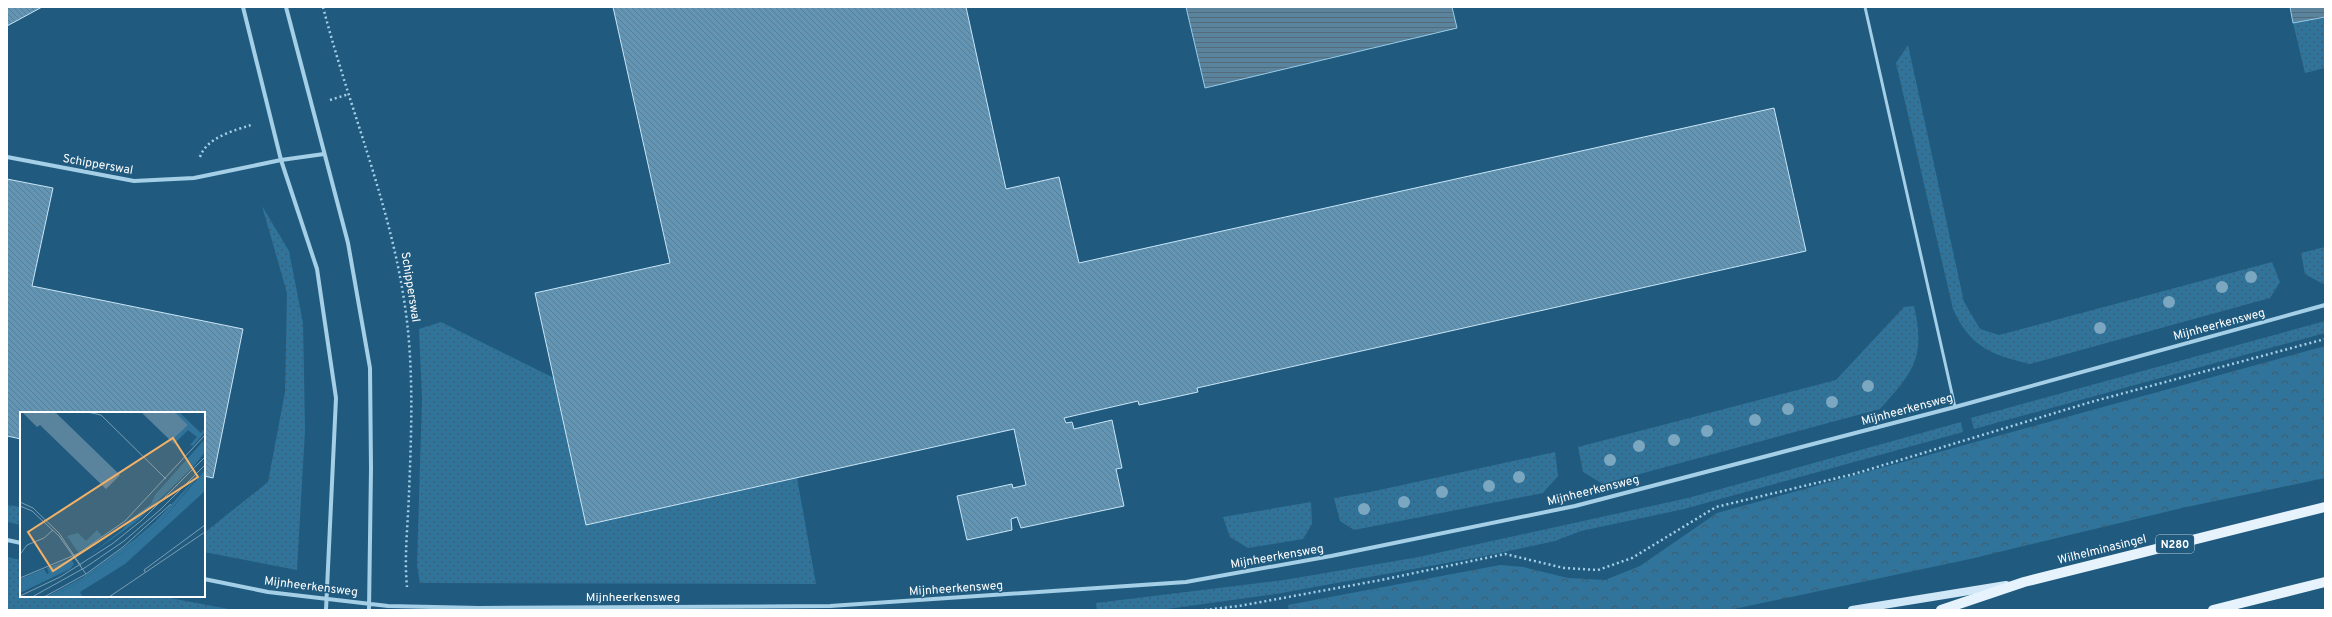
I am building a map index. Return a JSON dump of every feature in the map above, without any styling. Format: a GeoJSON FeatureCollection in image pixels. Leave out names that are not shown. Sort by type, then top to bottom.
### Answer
{"type":"FeatureCollection","features":[{"type":"Feature","properties":{"kind":"main road","name":"Wilhelminasingel"},"geometry":{"type":"LineString","coordinates":[[1941,610],[2024,582],[2325,507]]}},
{"type":"Feature","properties":{"kind":"main road","name":"Wilhelminasingel"},"geometry":{"type":"LineString","coordinates":[[1852,610],[2024,582]]}},
{"type":"Feature","properties":{"kind":"main road"},"geometry":{"type":"LineString","coordinates":[[2213,610],[2325,582]]}},
{"type":"Feature","properties":{"kind":"street"},"geometry":{"type":"LineString","coordinates":[[243,7],[281,160],[317,269],[336,398],[326,610]]}},
{"type":"Feature","properties":{"kind":"street"},"geometry":{"type":"LineString","coordinates":[[286,7],[348,243],[370,368],[369,610]]}},
{"type":"Feature","properties":{"kind":"street","name":"Schipperswal"},"geometry":{"type":"LineString","coordinates":[[7,157],[134,181],[194,178],[281,160],[324,154]]}},
{"type":"Feature","properties":{"kind":"street","name":"Mijnheerkensweg"},"geometry":{"type":"LineString","coordinates":[[205,579],[268,592],[388,606],[479,608],[830,606],[1186,582],[1331,556],[1575,506],[1955,407],[2325,305]]}},
{"type":"Feature","properties":{"kind":"street"},"geometry":{"type":"LineString","coordinates":[[7,540],[20,543]]}},
{"type":"Feature","properties":{"kind":"lane"},"geometry":{"type":"LineString","coordinates":[[1866,7],[1955,407]]}},
{"type":"Feature","properties":{"kind":"path","name":"Schipperswal"},"geometry":{"type":"LineString","coordinates":[[323,7],[365,142],[395,248],[403,292],[409,343],[412,432],[406,581]]}},
{"type":"Feature","properties":{"kind":"path"},"geometry":{"type":"LineString","coordinates":[[1206,610],[1239,606],[1374,582],[1505,554],[1564,568],[1598,570],[1632,558],[1716,507],[1854,474],[2091,402],[2325,339]]}},
{"type":"Feature","properties":{"kind":"green space"},"geometry":{"type":"Polygon","coordinates":[[[2325,17],[2325,68],[2305,73],[2293,23],[2325,17]]]}},
{"type":"Feature","properties":{"kind":"green space"},"geometry":{"type":"Polygon","coordinates":[[[1908,45],[1964,302],[1980,329],[1999,335],[2272,262],[2280,282],[2270,298],[2030,364],[1993,353],[1975,341],[1960,322],[1953,309],[1896,63],[1908,45]]]}},
{"type":"Feature","properties":{"kind":"green space"},"geometry":{"type":"Polygon","coordinates":[[[262,206],[289,251],[303,323],[305,430],[297,570],[205,552],[205,532],[268,482],[285,392],[287,293],[262,206]]]}},
{"type":"Feature","properties":{"kind":"green space"},"geometry":{"type":"Polygon","coordinates":[[[2325,247],[2325,283],[2323,284],[2305,274],[2301,253],[2325,247]]]}},
{"type":"Feature","properties":{"kind":"green space"},"geometry":{"type":"Polygon","coordinates":[[[1914,306],[1918,339],[1914,363],[1901,385],[1880,409],[1603,484],[1583,472],[1578,447],[1836,380],[1904,307],[1914,306]]]}},
{"type":"Feature","properties":{"kind":"green space"},"geometry":{"type":"Polygon","coordinates":[[[2325,321],[2325,333],[1974,429],[1971,418],[2325,321]]]}},
{"type":"Feature","properties":{"kind":"green space"},"geometry":{"type":"Polygon","coordinates":[[[441,322],[554,378],[797,478],[816,584],[420,583],[417,565],[422,399],[419,329],[441,322]]]}},
{"type":"Feature","properties":{"kind":"green space"},"geometry":{"type":"Polygon","coordinates":[[[2325,346],[2325,478],[2182,508],[1970,559],[1729,610],[1289,610],[1288,605],[1500,565],[1523,567],[1568,578],[1605,580],[1640,566],[1717,513],[2325,346]]]}},
{"type":"Feature","properties":{"kind":"green space"},"geometry":{"type":"Polygon","coordinates":[[[1961,422],[1963,432],[1684,509],[1581,531],[1555,541],[1485,556],[1276,594],[1160,610],[1097,610],[1096,603],[1284,580],[1419,557],[1688,498],[1961,422]]]}},
{"type":"Feature","properties":{"kind":"green space"},"geometry":{"type":"Polygon","coordinates":[[[1555,452],[1558,476],[1543,493],[1354,530],[1340,521],[1334,498],[1370,492],[1555,452]]]}},
{"type":"Feature","properties":{"kind":"green space"},"geometry":{"type":"Polygon","coordinates":[[[1311,502],[1312,524],[1303,539],[1248,548],[1230,537],[1223,517],[1311,502]]]}},
{"type":"Feature","properties":{"kind":"green space"},"geometry":{"type":"Polygon","coordinates":[[[7,505],[20,507],[20,525],[7,522],[7,505]]]}},
{"type":"Feature","properties":{"kind":"green space"},"geometry":{"type":"Polygon","coordinates":[[[7,557],[20,560],[20,597],[164,597],[234,610],[7,610],[7,557]]]}},
{"type":"Feature","properties":{"kind":"shaded area"},"geometry":{"type":"Polygon","coordinates":[[[1186,7],[1452,7],[1457,28],[1205,88],[1186,7]]]}},
{"type":"Feature","properties":{"kind":"shaded area"},"geometry":{"type":"Polygon","coordinates":[[[2290,7],[2325,7],[2325,17],[2293,23],[2290,7]]]}},
{"type":"Feature","properties":{"kind":"building"},"geometry":{"type":"Polygon","coordinates":[[[7,7],[42,7],[7,26],[7,7]]]}},
{"type":"Feature","properties":{"kind":"building"},"geometry":{"type":"Polygon","coordinates":[[[613,7],[966,7],[1006,189],[1059,177],[1079,263],[1774,108],[1806,251],[1197,388],[1198,392],[1139,405],[1138,401],[1064,418],[1066,423],[1072,422],[1074,429],[1112,420],[1122,468],[1116,469],[1124,506],[1021,528],[1017,517],[1011,519],[1012,530],[967,540],[957,496],[1012,484],[1013,488],[1026,485],[1014,429],[586,525],[535,293],[670,263],[613,7]]]}},
{"type":"Feature","properties":{"kind":"building"},"geometry":{"type":"Polygon","coordinates":[[[7,179],[53,188],[32,286],[243,329],[213,478],[205,476],[205,412],[20,412],[20,439],[7,436],[7,179]]]}}]}
